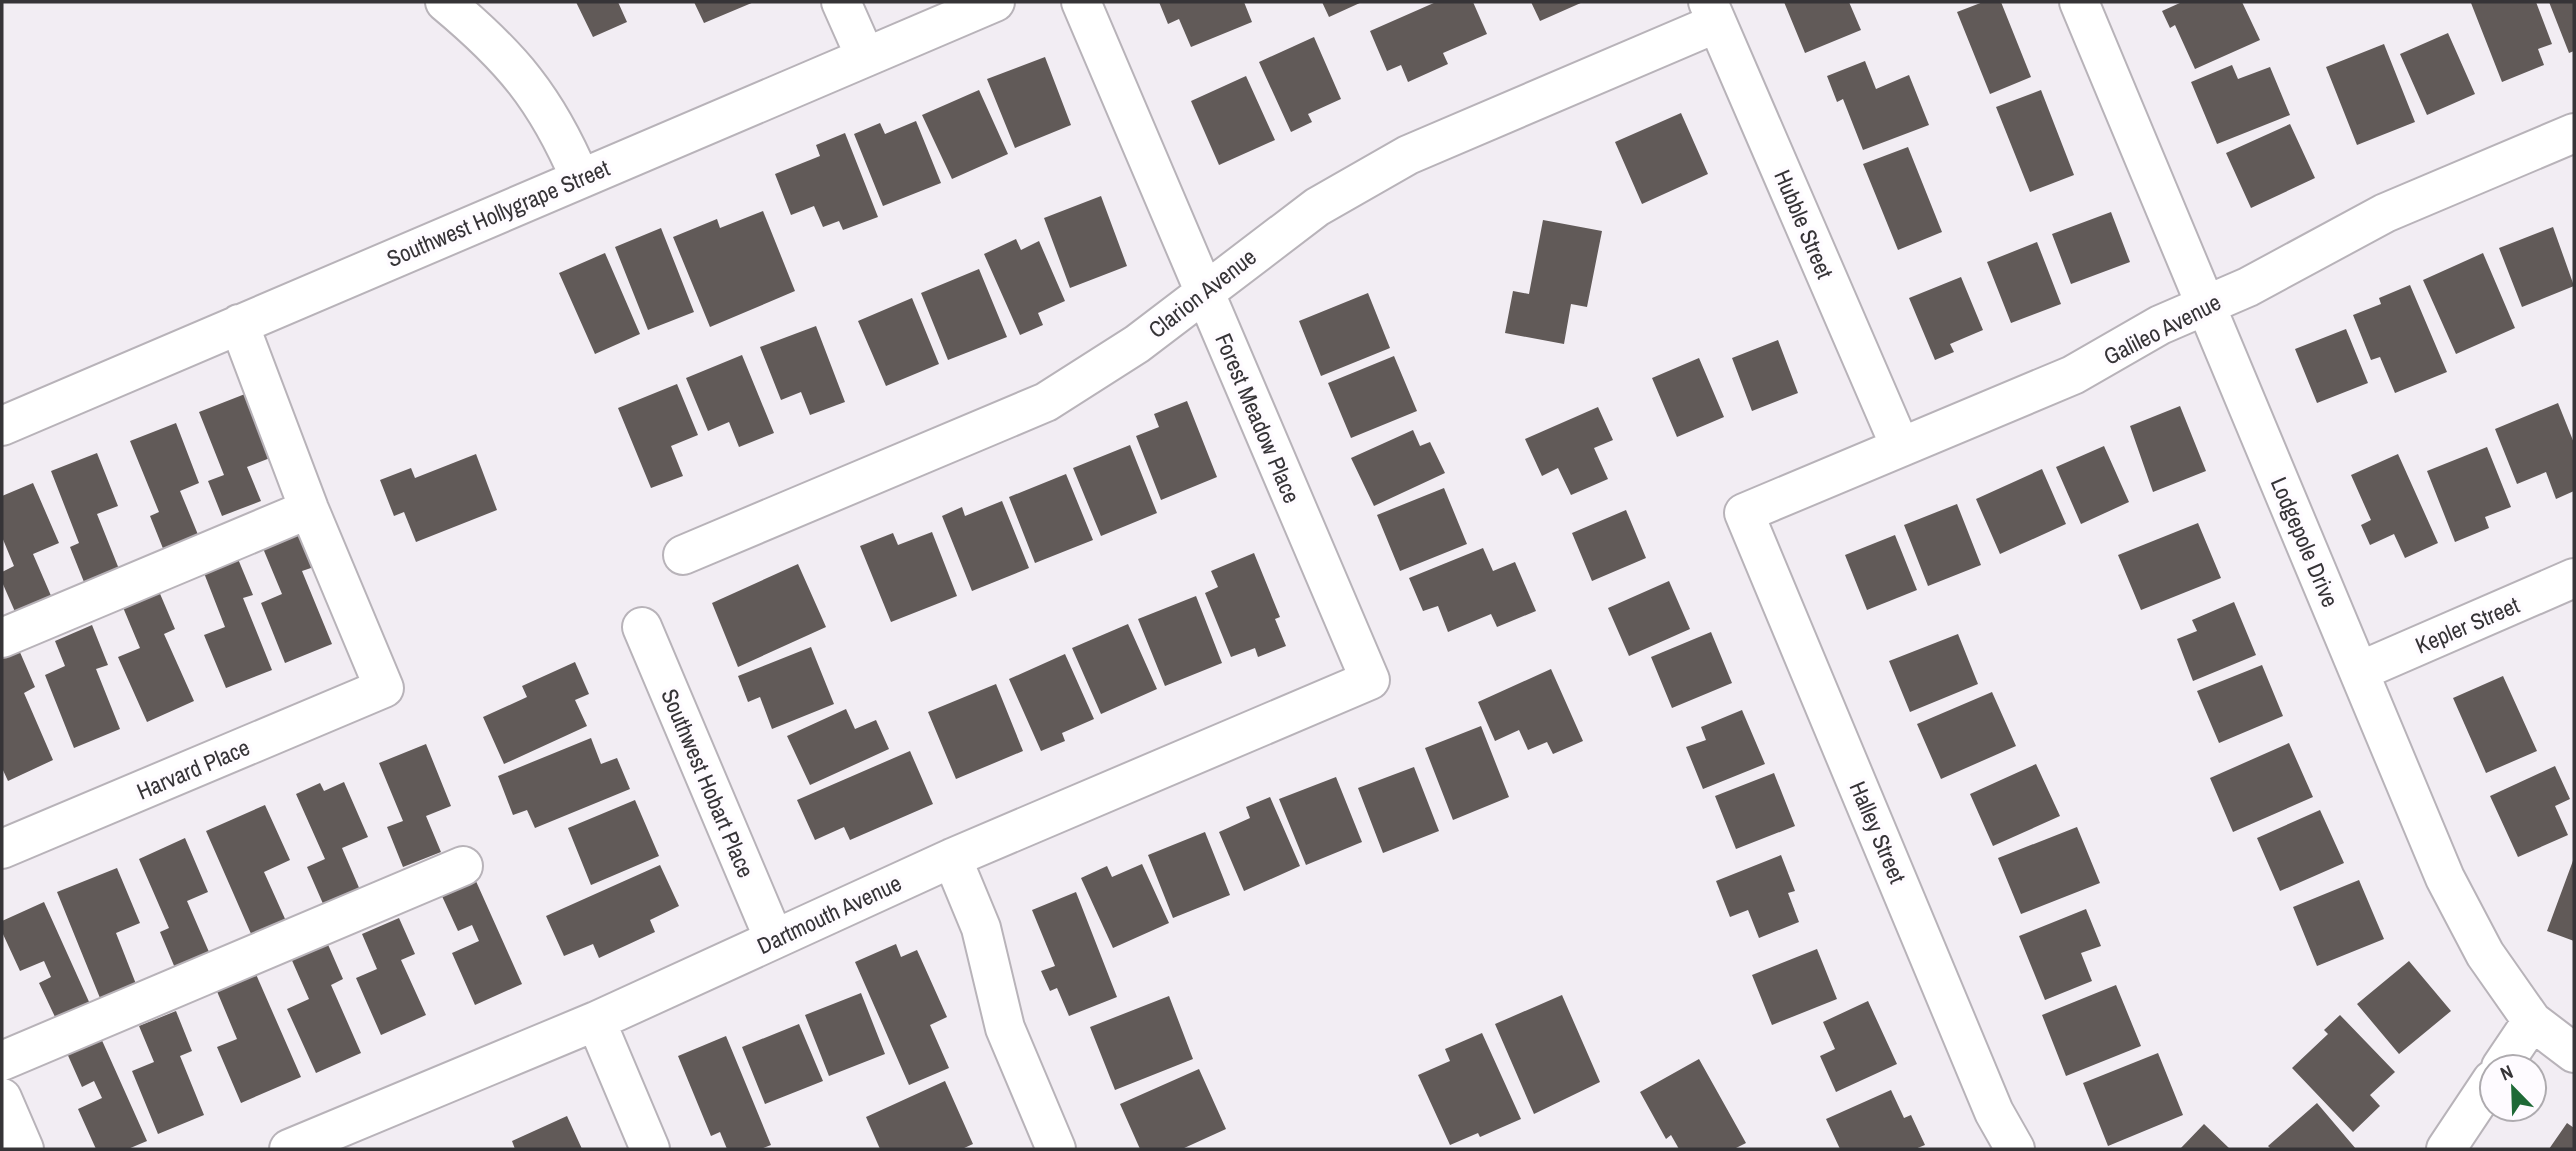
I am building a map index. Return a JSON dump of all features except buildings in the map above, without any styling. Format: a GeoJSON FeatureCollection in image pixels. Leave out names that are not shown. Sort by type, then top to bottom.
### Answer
{"type":"FeatureCollection","features":[{"type":"Feature","properties":{"kind":"street"},"geometry":{"type":"LineString","coordinates":[[445,2],[529,82],[560,130],[580,178]]}},
{"type":"Feature","properties":{"kind":"street"},"geometry":{"type":"LineString","coordinates":[[841,2],[864,56]]}},
{"type":"Feature","properties":{"kind":"street","name":"Southwest Hollygrape Street"},"geometry":{"type":"LineString","coordinates":[[2,426],[995,2]]}},
{"type":"Feature","properties":{"kind":"street","name":"Forest Meadow Place"},"geometry":{"type":"LineString","coordinates":[[1081,2],[1370,680]]}},
{"type":"Feature","properties":{"kind":"street","name":"Lodgepole Drive"},"geometry":{"type":"LineString","coordinates":[[2079,2],[2445,878],[2485,954],[2532,1021],[2574,1053]]}},
{"type":"Feature","properties":{"kind":"street","name":"Clarion Avenue"},"geometry":{"type":"LineString","coordinates":[[683,555],[1046,402],[1137,344],[1317,207],[1408,155],[1712,12]]}},
{"type":"Feature","properties":{"kind":"street","name":"Hubble Street"},"geometry":{"type":"LineString","coordinates":[[1712,12],[1900,446]]}},
{"type":"Feature","properties":{"kind":"street","name":"Galileo Avenue"},"geometry":{"type":"LineString","coordinates":[[1744,513],[2073,375],[2160,325],[2248,287],[2385,213],[2574,132]]}},
{"type":"Feature","properties":{"kind":"street"},"geometry":{"type":"LineString","coordinates":[[2,638],[309,509],[239,324]]}},
{"type":"Feature","properties":{"kind":"street","name":"Harvard Place"},"geometry":{"type":"LineString","coordinates":[[2,849],[384,688],[309,509]]}},
{"type":"Feature","properties":{"kind":"street","name":"Halley Street"},"geometry":{"type":"LineString","coordinates":[[1744,513],[1994,1112],[2015,1149]]}},
{"type":"Feature","properties":{"kind":"street","name":"Kepler Street"},"geometry":{"type":"LineString","coordinates":[[2360,671],[2574,578]]}},
{"type":"Feature","properties":{"kind":"street","name":"Southwest Hobart Place"},"geometry":{"type":"LineString","coordinates":[[642,627],[774,939]]}},
{"type":"Feature","properties":{"kind":"street","name":"Dartmouth Avenue"},"geometry":{"type":"LineString","coordinates":[[289,1149],[596,1021],[952,858],[1370,680]]}},
{"type":"Feature","properties":{"kind":"street"},"geometry":{"type":"LineString","coordinates":[[952,858],[981,928],[1005,1028],[1056,1149]]}},
{"type":"Feature","properties":{"kind":"street"},"geometry":{"type":"LineString","coordinates":[[2,1061],[463,866]]}},
{"type":"Feature","properties":{"kind":"street"},"geometry":{"type":"LineString","coordinates":[[596,1021],[650,1149]]}},
{"type":"Feature","properties":{"kind":"street"},"geometry":{"type":"LineString","coordinates":[[2510,1053],[2532,1021]]}},
{"type":"Feature","properties":{"kind":"street"},"geometry":{"type":"LineString","coordinates":[[2,1098],[24,1149]]}},
{"type":"Feature","properties":{"kind":"street"},"geometry":{"type":"LineString","coordinates":[[2446,1149],[2478,1101]]}}]}
